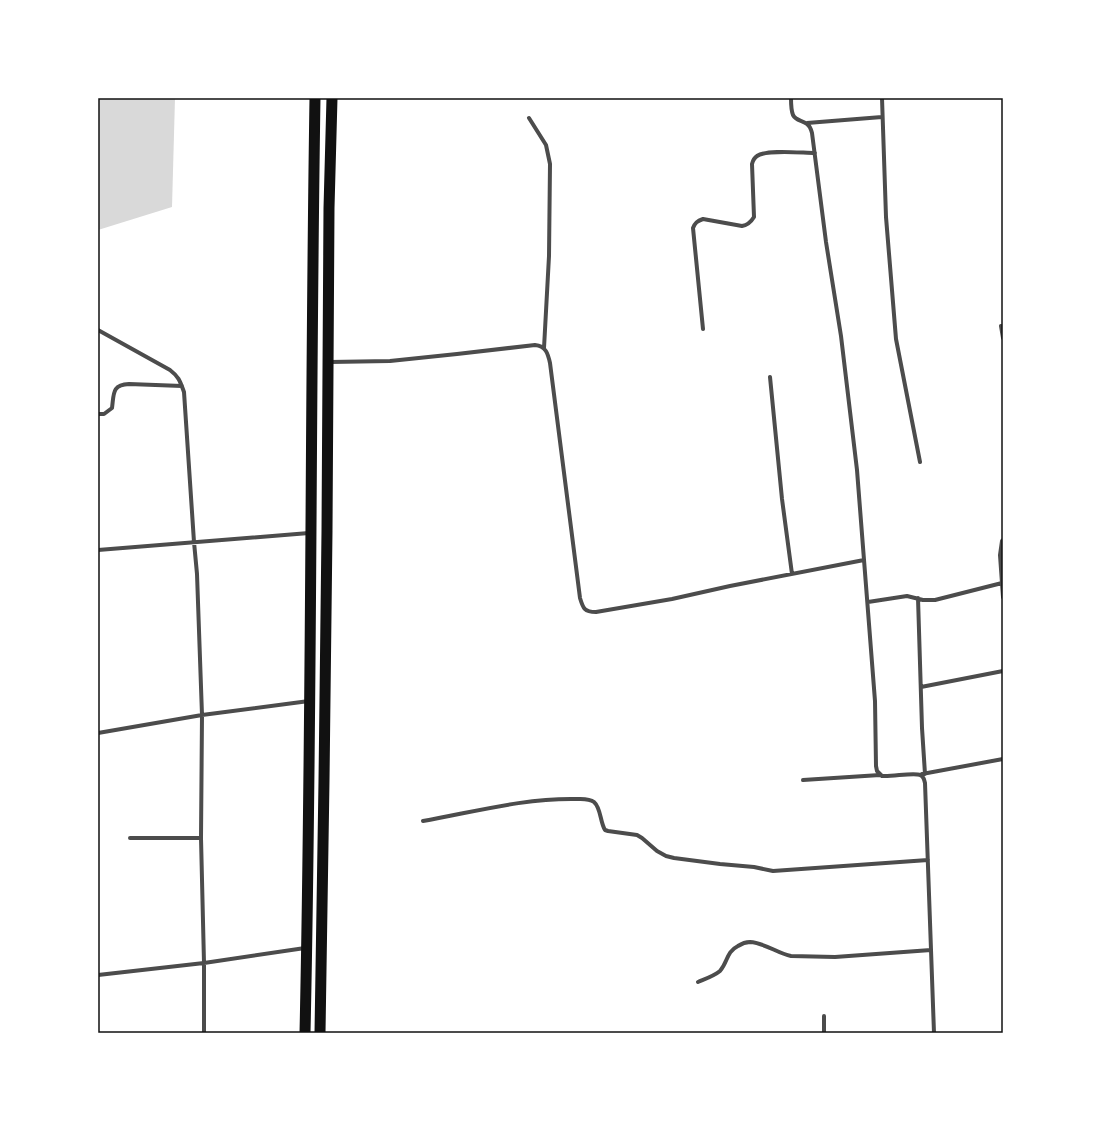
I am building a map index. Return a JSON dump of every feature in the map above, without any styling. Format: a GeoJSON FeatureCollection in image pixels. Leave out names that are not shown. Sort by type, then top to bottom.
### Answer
{"type":"FeatureCollection","features":[{"type":"Feature","properties":{"kind":"highway"},"geometry":{"type":"LineString","coordinates":[[305,1033],[312,533],[315,98]]}},
{"type":"Feature","properties":{"kind":"highway"},"geometry":{"type":"LineString","coordinates":[[320,1033],[327,547],[328,208],[332,98]]}},
{"type":"Feature","properties":{"kind":"street"},"geometry":{"type":"LineString","coordinates":[[791,98],[794,117],[797,120],[807,123],[882,117]]}},
{"type":"Feature","properties":{"kind":"street"},"geometry":{"type":"LineString","coordinates":[[882,98],[886,217],[896,339],[920,462]]}},
{"type":"Feature","properties":{"kind":"street"},"geometry":{"type":"LineString","coordinates":[[529,118],[546,145],[550,164],[549,256],[544,348]]}},
{"type":"Feature","properties":{"kind":"street"},"geometry":{"type":"LineString","coordinates":[[807,123],[812,132],[826,242],[841,336],[857,470],[875,701],[876,766],[880,774]]}},
{"type":"Feature","properties":{"kind":"street"},"geometry":{"type":"LineString","coordinates":[[703,329],[693,228],[695,223],[703,219],[742,226],[747,225],[754,217],[752,164],[754,159],[758,155],[764,153],[815,153]]}},
{"type":"Feature","properties":{"kind":"street"},"geometry":{"type":"LineString","coordinates":[[1001,326],[1003,338]]}},
{"type":"Feature","properties":{"kind":"street"},"geometry":{"type":"LineString","coordinates":[[98,330],[170,370],[180,380],[184,392],[197,574],[202,715],[201,838],[204,1033]]}},
{"type":"Feature","properties":{"kind":"street"},"geometry":{"type":"LineString","coordinates":[[327,362],[390,361],[535,345],[544,348],[548,353],[550,363],[580,598],[582,605],[589,612],[672,599],[864,560]]}},
{"type":"Feature","properties":{"kind":"street"},"geometry":{"type":"LineString","coordinates":[[770,378],[782,499],[792,574]]}},
{"type":"Feature","properties":{"kind":"street"},"geometry":{"type":"LineString","coordinates":[[98,414],[104,414],[112,408],[114,391],[121,384],[182,386]]}},
{"type":"Feature","properties":{"kind":"street"},"geometry":{"type":"LineString","coordinates":[[98,550],[312,533]]}},
{"type":"Feature","properties":{"kind":"street"},"geometry":{"type":"LineString","coordinates":[[1003,540],[1000,555],[1003,597]]}},
{"type":"Feature","properties":{"kind":"street"},"geometry":{"type":"LineString","coordinates":[[868,602],[907,596],[923,600],[935,600],[1002,583]]}},
{"type":"Feature","properties":{"kind":"street"},"geometry":{"type":"LineString","coordinates":[[918,598],[922,774],[925,783],[934,1033]]}},
{"type":"Feature","properties":{"kind":"street"},"geometry":{"type":"LineString","coordinates":[[921,687],[1003,671]]}},
{"type":"Feature","properties":{"kind":"street"},"geometry":{"type":"LineString","coordinates":[[98,733],[202,715],[310,701]]}},
{"type":"Feature","properties":{"kind":"street"},"geometry":{"type":"LineString","coordinates":[[803,780],[880,774],[882,776],[889,777],[922,774],[1003,758]]}},
{"type":"Feature","properties":{"kind":"street"},"geometry":{"type":"LineString","coordinates":[[423,821],[526,802],[557,799],[586,799],[595,803],[605,830],[608,832],[637,835],[657,851],[674,858],[720,864],[754,866],[773,871],[928,860]]}},
{"type":"Feature","properties":{"kind":"street"},"geometry":{"type":"LineString","coordinates":[[130,838],[201,838]]}},
{"type":"Feature","properties":{"kind":"street"},"geometry":{"type":"LineString","coordinates":[[698,982],[721,970],[729,952],[748,942],[761,944],[784,955],[791,956],[835,957],[931,950]]}},
{"type":"Feature","properties":{"kind":"street"},"geometry":{"type":"LineString","coordinates":[[98,975],[204,963],[307,948]]}},
{"type":"Feature","properties":{"kind":"street"},"geometry":{"type":"LineString","coordinates":[[824,1016],[824,1033]]}},
{"type":"Feature","properties":{"kind":"shaded area"},"geometry":{"type":"Polygon","coordinates":[[[98,98],[175,98],[172,207],[98,230],[98,98]]]}}]}
